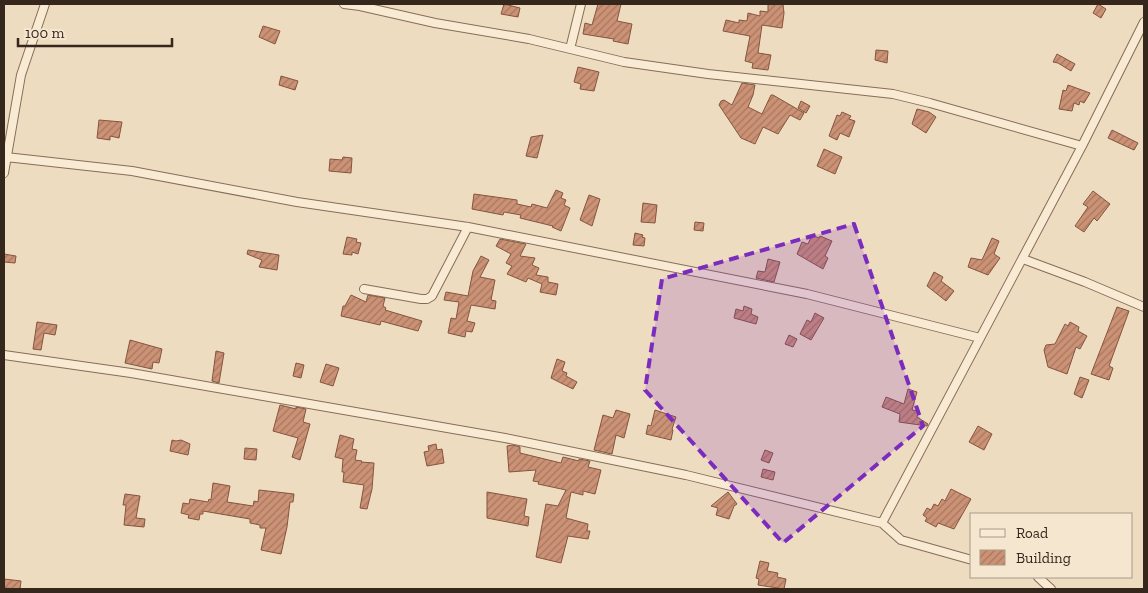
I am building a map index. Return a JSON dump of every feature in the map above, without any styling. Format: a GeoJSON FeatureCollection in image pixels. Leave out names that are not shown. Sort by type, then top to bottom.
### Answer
{"type":"FeatureCollection","features":[{"type":"Feature","properties":{"kind":"street"},"geometry":{"type":"LineString","coordinates":[[4,173],[21,75],[45,4]]}},
{"type":"Feature","properties":{"kind":"street"},"geometry":{"type":"LineString","coordinates":[[344,4],[435,23],[529,39],[624,62],[708,74],[893,94],[930,102],[1082,146]]}},
{"type":"Feature","properties":{"kind":"street"},"geometry":{"type":"LineString","coordinates":[[570,49],[582,4]]}},
{"type":"Feature","properties":{"kind":"street"},"geometry":{"type":"LineString","coordinates":[[882,523],[1082,146],[1144,22]]}},
{"type":"Feature","properties":{"kind":"street"},"geometry":{"type":"LineString","coordinates":[[6,157],[132,171],[297,202],[468,227],[807,294],[980,338]]}},
{"type":"Feature","properties":{"kind":"street"},"geometry":{"type":"LineString","coordinates":[[364,289],[427,299],[432,296],[468,227]]}},
{"type":"Feature","properties":{"kind":"street"},"geometry":{"type":"LineString","coordinates":[[1023,258],[1144,307]]}},
{"type":"Feature","properties":{"kind":"street"},"geometry":{"type":"LineString","coordinates":[[4,355],[131,373],[505,438],[686,475],[882,523],[901,540],[970,559]]}},
{"type":"Feature","properties":{"kind":"street"},"geometry":{"type":"LineString","coordinates":[[1039,578],[1051,589]]}},
{"type":"Feature","properties":{"kind":"highlighted area"},"geometry":{"type":"Polygon","coordinates":[[[854,224],[923,426],[783,543],[645,390],[662,279],[854,224]]]}},
{"type":"Feature","properties":{"kind":"building"},"geometry":{"type":"Polygon","coordinates":[[[504,4],[520,8],[518,17],[501,14],[504,4]]]}},
{"type":"Feature","properties":{"kind":"building"},"geometry":{"type":"Polygon","coordinates":[[[598,4],[621,4],[617,21],[632,24],[628,44],[613,41],[614,39],[583,34],[585,23],[592,25],[598,4]]]}},
{"type":"Feature","properties":{"kind":"building"},"geometry":{"type":"Polygon","coordinates":[[[768,4],[783,4],[784,13],[782,28],[762,25],[758,53],[771,55],[768,70],[752,68],[753,63],[745,61],[750,36],[723,31],[726,20],[739,23],[739,20],[747,21],[748,13],[760,16],[760,11],[768,12],[768,4]]]}},
{"type":"Feature","properties":{"kind":"building"},"geometry":{"type":"Polygon","coordinates":[[[1098,4],[1106,9],[1101,18],[1093,13],[1098,4]]]}},
{"type":"Feature","properties":{"kind":"building"},"geometry":{"type":"Polygon","coordinates":[[[263,26],[280,31],[275,44],[259,37],[263,26]]]}},
{"type":"Feature","properties":{"kind":"building"},"geometry":{"type":"Polygon","coordinates":[[[876,50],[888,51],[887,63],[875,60],[876,50]]]}},
{"type":"Feature","properties":{"kind":"building"},"geometry":{"type":"Polygon","coordinates":[[[1057,54],[1075,64],[1071,71],[1053,62],[1057,54]]]}},
{"type":"Feature","properties":{"kind":"building"},"geometry":{"type":"Polygon","coordinates":[[[578,67],[599,72],[594,91],[580,89],[581,84],[574,82],[578,67]]]}},
{"type":"Feature","properties":{"kind":"building"},"geometry":{"type":"Polygon","coordinates":[[[281,76],[298,81],[295,90],[279,85],[281,76]]]}},
{"type":"Feature","properties":{"kind":"building"},"geometry":{"type":"Polygon","coordinates":[[[742,83],[755,85],[748,107],[762,114],[771,95],[804,113],[800,120],[790,115],[778,134],[763,127],[755,144],[741,138],[719,105],[724,100],[732,105],[742,83]]]}},
{"type":"Feature","properties":{"kind":"building"},"geometry":{"type":"Polygon","coordinates":[[[1068,85],[1090,93],[1084,103],[1080,101],[1079,105],[1074,103],[1072,111],[1059,109],[1063,90],[1066,91],[1068,85]]]}},
{"type":"Feature","properties":{"kind":"building"},"geometry":{"type":"Polygon","coordinates":[[[801,101],[810,106],[806,113],[798,108],[801,101]]]}},
{"type":"Feature","properties":{"kind":"building"},"geometry":{"type":"Polygon","coordinates":[[[917,109],[929,112],[936,117],[926,133],[912,124],[917,109]]]}},
{"type":"Feature","properties":{"kind":"building"},"geometry":{"type":"Polygon","coordinates":[[[842,112],[851,116],[849,119],[855,121],[849,137],[840,133],[837,140],[829,136],[837,115],[840,116],[842,112]]]}},
{"type":"Feature","properties":{"kind":"building"},"geometry":{"type":"Polygon","coordinates":[[[99,120],[122,122],[119,138],[110,136],[110,140],[97,138],[99,120]]]}},
{"type":"Feature","properties":{"kind":"building"},"geometry":{"type":"Polygon","coordinates":[[[1112,130],[1138,143],[1134,150],[1108,138],[1112,130]]]}},
{"type":"Feature","properties":{"kind":"building"},"geometry":{"type":"Polygon","coordinates":[[[543,135],[537,158],[526,156],[531,137],[543,135]]]}},
{"type":"Feature","properties":{"kind":"building"},"geometry":{"type":"Polygon","coordinates":[[[824,149],[842,157],[835,174],[817,166],[824,149]]]}},
{"type":"Feature","properties":{"kind":"building"},"geometry":{"type":"Polygon","coordinates":[[[343,157],[352,158],[351,173],[329,171],[330,159],[342,160],[343,157]]]}},
{"type":"Feature","properties":{"kind":"building"},"geometry":{"type":"Polygon","coordinates":[[[556,190],[563,193],[561,198],[566,200],[564,205],[570,208],[561,231],[553,226],[520,218],[521,215],[504,212],[503,215],[472,209],[474,194],[517,200],[517,204],[531,207],[532,204],[547,208],[556,190]]]}},
{"type":"Feature","properties":{"kind":"building"},"geometry":{"type":"Polygon","coordinates":[[[1093,191],[1110,204],[1097,221],[1094,218],[1084,232],[1075,226],[1088,207],[1083,204],[1093,191]]]}},
{"type":"Feature","properties":{"kind":"building"},"geometry":{"type":"Polygon","coordinates":[[[589,195],[600,199],[592,226],[580,220],[589,195]]]}},
{"type":"Feature","properties":{"kind":"building"},"geometry":{"type":"Polygon","coordinates":[[[643,203],[657,205],[655,223],[641,222],[643,203]]]}},
{"type":"Feature","properties":{"kind":"building"},"geometry":{"type":"Polygon","coordinates":[[[695,222],[704,223],[703,231],[694,230],[695,222]]]}},
{"type":"Feature","properties":{"kind":"building"},"geometry":{"type":"Polygon","coordinates":[[[635,233],[643,235],[642,237],[645,238],[644,246],[633,245],[635,233]]]}},
{"type":"Feature","properties":{"kind":"building"},"geometry":{"type":"Polygon","coordinates":[[[812,235],[832,241],[825,256],[828,258],[823,269],[797,254],[802,242],[808,244],[812,235]]]}},
{"type":"Feature","properties":{"kind":"building"},"geometry":{"type":"Polygon","coordinates":[[[347,237],[357,239],[356,242],[361,243],[358,254],[352,252],[352,255],[343,254],[347,237]]]}},
{"type":"Feature","properties":{"kind":"building"},"geometry":{"type":"Polygon","coordinates":[[[992,238],[999,241],[994,254],[1000,258],[988,275],[968,267],[971,258],[982,260],[992,238]]]}},
{"type":"Feature","properties":{"kind":"building"},"geometry":{"type":"Polygon","coordinates":[[[500,239],[526,244],[520,256],[535,258],[532,265],[539,268],[536,275],[548,277],[548,282],[558,284],[556,295],[540,292],[542,284],[528,278],[526,282],[507,274],[512,266],[506,263],[511,254],[496,246],[500,239]]]}},
{"type":"Feature","properties":{"kind":"building"},"geometry":{"type":"Polygon","coordinates":[[[248,250],[279,255],[277,270],[259,267],[262,260],[247,254],[248,250]]]}},
{"type":"Feature","properties":{"kind":"building"},"geometry":{"type":"Polygon","coordinates":[[[4,254],[16,256],[15,263],[4,262],[4,254]]]}},
{"type":"Feature","properties":{"kind":"building"},"geometry":{"type":"Polygon","coordinates":[[[481,256],[489,260],[480,277],[495,280],[491,300],[496,301],[495,309],[471,305],[467,321],[475,323],[472,332],[466,331],[465,337],[448,333],[451,318],[456,319],[459,302],[444,300],[446,292],[468,296],[473,271],[481,256]]]}},
{"type":"Feature","properties":{"kind":"building"},"geometry":{"type":"Polygon","coordinates":[[[768,259],[780,262],[774,282],[756,278],[758,271],[765,272],[768,259]]]}},
{"type":"Feature","properties":{"kind":"building"},"geometry":{"type":"Polygon","coordinates":[[[934,272],[943,277],[941,281],[954,291],[946,301],[927,286],[934,272]]]}},
{"type":"Feature","properties":{"kind":"building"},"geometry":{"type":"Polygon","coordinates":[[[351,295],[366,302],[368,295],[385,298],[383,306],[386,308],[385,310],[422,321],[418,331],[381,321],[380,325],[341,316],[343,306],[345,306],[351,295]]]}},
{"type":"Feature","properties":{"kind":"building"},"geometry":{"type":"Polygon","coordinates":[[[744,306],[752,309],[751,314],[758,317],[756,324],[734,318],[736,309],[743,311],[744,306]]]}},
{"type":"Feature","properties":{"kind":"building"},"geometry":{"type":"Polygon","coordinates":[[[1117,307],[1129,311],[1109,366],[1113,368],[1109,380],[1091,374],[1117,307]]]}},
{"type":"Feature","properties":{"kind":"building"},"geometry":{"type":"Polygon","coordinates":[[[815,313],[824,318],[811,340],[800,334],[807,320],[811,322],[815,313]]]}},
{"type":"Feature","properties":{"kind":"building"},"geometry":{"type":"Polygon","coordinates":[[[37,322],[57,325],[55,335],[44,333],[41,350],[33,349],[37,322]]]}},
{"type":"Feature","properties":{"kind":"building"},"geometry":{"type":"Polygon","coordinates":[[[1070,322],[1079,327],[1078,331],[1087,336],[1080,349],[1076,347],[1067,374],[1048,367],[1044,350],[1046,345],[1055,344],[1065,324],[1068,326],[1070,322]]]}},
{"type":"Feature","properties":{"kind":"building"},"geometry":{"type":"Polygon","coordinates":[[[789,335],[797,339],[793,347],[785,344],[789,335]]]}},
{"type":"Feature","properties":{"kind":"building"},"geometry":{"type":"Polygon","coordinates":[[[130,340],[162,349],[159,363],[153,362],[152,369],[125,363],[130,340]]]}},
{"type":"Feature","properties":{"kind":"building"},"geometry":{"type":"Polygon","coordinates":[[[216,351],[224,353],[219,383],[212,381],[216,351]]]}},
{"type":"Feature","properties":{"kind":"building"},"geometry":{"type":"Polygon","coordinates":[[[557,359],[565,362],[562,371],[567,373],[566,376],[577,382],[573,389],[551,378],[557,359]]]}},
{"type":"Feature","properties":{"kind":"building"},"geometry":{"type":"Polygon","coordinates":[[[296,363],[304,365],[301,378],[293,376],[296,363]]]}},
{"type":"Feature","properties":{"kind":"building"},"geometry":{"type":"Polygon","coordinates":[[[326,364],[339,368],[333,386],[320,382],[326,364]]]}},
{"type":"Feature","properties":{"kind":"building"},"geometry":{"type":"Polygon","coordinates":[[[1080,377],[1089,380],[1082,398],[1074,394],[1080,377]]]}},
{"type":"Feature","properties":{"kind":"building"},"geometry":{"type":"Polygon","coordinates":[[[908,389],[917,392],[912,410],[918,411],[917,417],[928,424],[927,426],[899,422],[900,414],[882,407],[886,397],[904,404],[908,389]]]}},
{"type":"Feature","properties":{"kind":"building"},"geometry":{"type":"Polygon","coordinates":[[[280,405],[296,409],[296,407],[306,409],[303,422],[310,424],[300,460],[292,457],[298,438],[273,431],[280,405]]]}},
{"type":"Feature","properties":{"kind":"building"},"geometry":{"type":"Polygon","coordinates":[[[616,410],[630,414],[624,438],[616,435],[612,454],[594,450],[603,415],[613,418],[616,410]]]}},
{"type":"Feature","properties":{"kind":"building"},"geometry":{"type":"Polygon","coordinates":[[[655,410],[676,417],[671,440],[646,434],[648,425],[651,426],[655,410]]]}},
{"type":"Feature","properties":{"kind":"building"},"geometry":{"type":"Polygon","coordinates":[[[978,426],[992,434],[984,450],[969,442],[978,426]]]}},
{"type":"Feature","properties":{"kind":"building"},"geometry":{"type":"Polygon","coordinates":[[[340,435],[354,439],[352,449],[357,450],[355,460],[374,463],[372,489],[367,509],[360,508],[364,485],[343,482],[343,459],[335,457],[340,435]]]}},
{"type":"Feature","properties":{"kind":"building"},"geometry":{"type":"Polygon","coordinates":[[[172,440],[181,440],[190,444],[188,455],[170,451],[172,440]]]}},
{"type":"Feature","properties":{"kind":"building"},"geometry":{"type":"Polygon","coordinates":[[[436,444],[437,450],[442,449],[444,463],[427,466],[424,452],[429,451],[428,446],[436,444]]]}},
{"type":"Feature","properties":{"kind":"building"},"geometry":{"type":"Polygon","coordinates":[[[507,446],[520,447],[520,453],[561,463],[563,457],[579,461],[579,459],[590,461],[588,467],[601,470],[595,494],[583,491],[583,495],[571,492],[566,518],[588,524],[587,531],[590,531],[588,539],[568,536],[561,563],[536,557],[546,504],[558,506],[566,490],[538,484],[539,482],[533,481],[536,470],[509,472],[507,446]]]}},
{"type":"Feature","properties":{"kind":"building"},"geometry":{"type":"Polygon","coordinates":[[[245,448],[257,449],[256,460],[244,459],[245,448]]]}},
{"type":"Feature","properties":{"kind":"building"},"geometry":{"type":"Polygon","coordinates":[[[765,450],[773,453],[769,463],[761,460],[765,450]]]}},
{"type":"Feature","properties":{"kind":"building"},"geometry":{"type":"Polygon","coordinates":[[[763,469],[775,472],[773,480],[761,477],[763,469]]]}},
{"type":"Feature","properties":{"kind":"building"},"geometry":{"type":"Polygon","coordinates":[[[213,483],[230,486],[227,502],[253,506],[254,501],[258,502],[259,490],[294,494],[293,502],[290,502],[281,554],[261,550],[266,528],[260,528],[260,525],[250,523],[250,519],[203,511],[203,514],[200,514],[199,520],[188,518],[189,515],[181,513],[183,503],[189,504],[190,499],[208,502],[209,499],[211,500],[213,483]]]}},
{"type":"Feature","properties":{"kind":"building"},"geometry":{"type":"Polygon","coordinates":[[[951,489],[971,499],[954,529],[938,523],[936,527],[925,521],[927,518],[923,515],[927,508],[931,510],[934,504],[938,506],[942,499],[945,501],[951,489]]]}},
{"type":"Feature","properties":{"kind":"building"},"geometry":{"type":"Polygon","coordinates":[[[487,492],[527,499],[524,516],[529,517],[528,526],[487,518],[487,492]]]}},
{"type":"Feature","properties":{"kind":"building"},"geometry":{"type":"Polygon","coordinates":[[[728,492],[737,504],[734,506],[729,519],[716,515],[718,508],[711,506],[728,492]]]}},
{"type":"Feature","properties":{"kind":"building"},"geometry":{"type":"Polygon","coordinates":[[[125,494],[140,496],[136,518],[145,519],[144,527],[124,525],[126,505],[123,505],[125,494]]]}},
{"type":"Feature","properties":{"kind":"building"},"geometry":{"type":"Polygon","coordinates":[[[760,561],[769,563],[767,571],[778,573],[777,577],[786,579],[784,589],[758,585],[759,579],[756,578],[760,561]]]}},
{"type":"Feature","properties":{"kind":"building"},"geometry":{"type":"Polygon","coordinates":[[[4,579],[21,581],[20,589],[4,588],[4,579]]]}}]}
